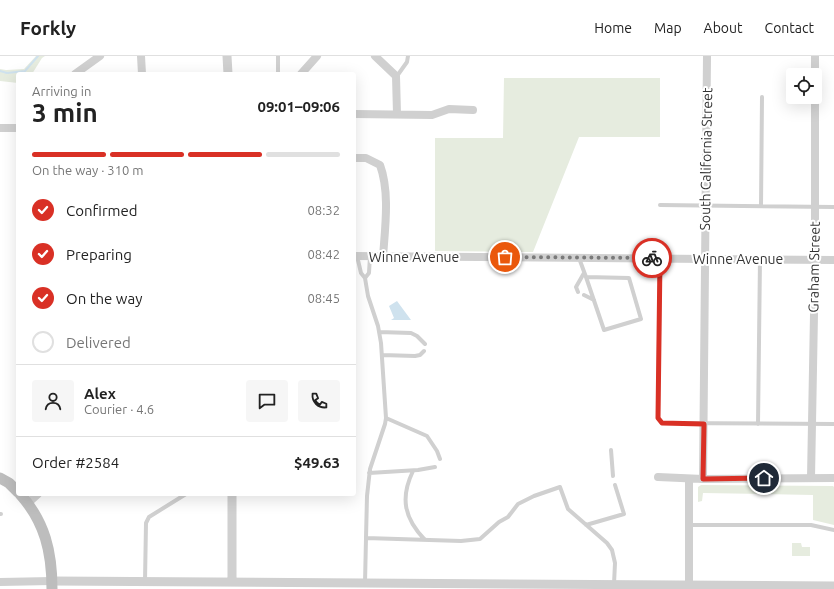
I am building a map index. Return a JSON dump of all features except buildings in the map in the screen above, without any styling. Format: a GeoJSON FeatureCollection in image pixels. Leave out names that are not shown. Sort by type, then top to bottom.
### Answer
{"type":"FeatureCollection","features":[{"type":"Feature","properties":{"kind":"main road"},"geometry":{"type":"LineString","coordinates":[[0,478],[9,483],[16,490]]}},
{"type":"Feature","properties":{"kind":"main road"},"geometry":{"type":"LineString","coordinates":[[22,496],[28,503],[41,525],[47,543],[52,585]]}},
{"type":"Feature","properties":{"kind":"street"},"geometry":{"type":"LineString","coordinates":[[79,72],[100,56]]}},
{"type":"Feature","properties":{"kind":"street"},"geometry":{"type":"LineString","coordinates":[[142,56],[142,72]]}},
{"type":"Feature","properties":{"kind":"street"},"geometry":{"type":"LineString","coordinates":[[227,56],[228,72]]}},
{"type":"Feature","properties":{"kind":"street"},"geometry":{"type":"LineString","coordinates":[[304,72],[317,56]]}},
{"type":"Feature","properties":{"kind":"street"},"geometry":{"type":"LineString","coordinates":[[375,56],[396,76],[397,114]]}},
{"type":"Feature","properties":{"kind":"street","name":"South California Street"},"geometry":{"type":"LineString","coordinates":[[703,479],[707,56]]}},
{"type":"Feature","properties":{"kind":"street","name":"Graham Street"},"geometry":{"type":"LineString","coordinates":[[811,478],[815,259],[815,56]]}},
{"type":"Feature","properties":{"kind":"street"},"geometry":{"type":"LineString","coordinates":[[356,114],[432,115],[449,109],[473,110]]}},
{"type":"Feature","properties":{"kind":"street"},"geometry":{"type":"LineString","coordinates":[[0,128],[16,128]]}},
{"type":"Feature","properties":{"kind":"street"},"geometry":{"type":"LineString","coordinates":[[356,158],[366,158],[380,165],[383,174],[385,191],[383,257]]}},
{"type":"Feature","properties":{"kind":"street","name":"Winne Avenue"},"geometry":{"type":"LineString","coordinates":[[356,256],[834,260]]}},
{"type":"Feature","properties":{"kind":"street"},"geometry":{"type":"LineString","coordinates":[[658,477],[689,479],[834,478]]}},
{"type":"Feature","properties":{"kind":"street"},"geometry":{"type":"LineString","coordinates":[[689,479],[689,587]]}},
{"type":"Feature","properties":{"kind":"street"},"geometry":{"type":"LineString","coordinates":[[28,503],[36,496]]}},
{"type":"Feature","properties":{"kind":"street"},"geometry":{"type":"LineString","coordinates":[[232,496],[232,586]]}},
{"type":"Feature","properties":{"kind":"street"},"geometry":{"type":"LineString","coordinates":[[0,582],[26,585],[145,582],[232,586],[511,586],[614,584],[689,587],[834,586]]}},
{"type":"Feature","properties":{"kind":"lane"},"geometry":{"type":"LineString","coordinates":[[278,56],[278,72]]}},
{"type":"Feature","properties":{"kind":"lane"},"geometry":{"type":"LineString","coordinates":[[396,76],[406,62],[408,56]]}},
{"type":"Feature","properties":{"kind":"lane"},"geometry":{"type":"LineString","coordinates":[[761,206],[762,97]]}},
{"type":"Feature","properties":{"kind":"lane"},"geometry":{"type":"LineString","coordinates":[[660,205],[834,207]]}},
{"type":"Feature","properties":{"kind":"lane"},"geometry":{"type":"LineString","coordinates":[[356,256],[361,273],[365,278],[368,296],[379,332],[386,418],[369,473],[366,538],[367,585]]}},
{"type":"Feature","properties":{"kind":"lane"},"geometry":{"type":"LineString","coordinates":[[365,278],[369,273],[370,256]]}},
{"type":"Feature","properties":{"kind":"lane"},"geometry":{"type":"LineString","coordinates":[[579,258],[604,330],[641,319],[629,278],[585,275]]}},
{"type":"Feature","properties":{"kind":"lane"},"geometry":{"type":"LineString","coordinates":[[660,258],[658,418],[662,423],[834,424]]}},
{"type":"Feature","properties":{"kind":"lane"},"geometry":{"type":"LineString","coordinates":[[758,424],[760,259]]}},
{"type":"Feature","properties":{"kind":"lane"},"geometry":{"type":"LineString","coordinates":[[578,292],[576,287],[585,275]]}},
{"type":"Feature","properties":{"kind":"lane"},"geometry":{"type":"LineString","coordinates":[[584,295],[594,300]]}},
{"type":"Feature","properties":{"kind":"lane"},"geometry":{"type":"LineString","coordinates":[[379,332],[411,333],[417,336],[425,344]]}},
{"type":"Feature","properties":{"kind":"lane"},"geometry":{"type":"LineString","coordinates":[[382,356],[416,356],[420,355],[424,351]]}},
{"type":"Feature","properties":{"kind":"lane"},"geometry":{"type":"LineString","coordinates":[[386,418],[427,436],[437,451],[440,459]]}},
{"type":"Feature","properties":{"kind":"lane"},"geometry":{"type":"LineString","coordinates":[[611,450],[613,476]]}},
{"type":"Feature","properties":{"kind":"lane"},"geometry":{"type":"LineString","coordinates":[[369,473],[413,471],[435,467]]}},
{"type":"Feature","properties":{"kind":"lane"},"geometry":{"type":"LineString","coordinates":[[413,471],[407,486],[406,512],[413,525],[425,540]]}},
{"type":"Feature","properties":{"kind":"lane"},"geometry":{"type":"LineString","coordinates":[[586,525],[624,514],[616,485]]}},
{"type":"Feature","properties":{"kind":"lane"},"geometry":{"type":"LineString","coordinates":[[366,538],[461,541],[480,539],[499,522],[508,517],[518,504],[534,496],[560,487],[568,509],[607,543],[612,550],[615,562],[614,584]]}},
{"type":"Feature","properties":{"kind":"lane"},"geometry":{"type":"LineString","coordinates":[[145,582],[146,523],[149,517],[183,496]]}},
{"type":"Feature","properties":{"kind":"lane"},"geometry":{"type":"LineString","coordinates":[[689,525],[811,525],[834,530]]}},
{"type":"Feature","properties":{"kind":"lane"},"geometry":{"type":"LineString","coordinates":[[0,582],[0,589]]}},
{"type":"Feature","properties":{"kind":"shaded area"},"geometry":{"type":"Polygon","coordinates":[[[36,56],[45,56],[42,58],[33,72],[16,72],[16,83],[0,81],[0,69],[24,69],[36,56]]]}},
{"type":"Feature","properties":{"kind":"shaded area"},"geometry":{"type":"Polygon","coordinates":[[[504,78],[660,78],[660,137],[579,137],[533,252],[435,251],[435,138],[503,138],[504,78]]]}},
{"type":"Feature","properties":{"kind":"shaded area"},"geometry":{"type":"Polygon","coordinates":[[[701,485],[833,486],[834,525],[813,520],[813,495],[703,493],[702,501],[698,502],[698,487],[701,485]]]}},
{"type":"Feature","properties":{"kind":"shaded area"},"geometry":{"type":"Polygon","coordinates":[[[792,543],[801,543],[802,547],[810,547],[810,556],[792,556],[792,543]]]}},
{"type":"Feature","properties":{"kind":"water"},"geometry":{"type":"Polygon","coordinates":[[[397,301],[411,320],[391,320],[394,318],[389,306],[397,301]]]}},
{"type":"Feature","properties":{"kind":"waterway"},"geometry":{"type":"LineString","coordinates":[[0,71],[7,73],[25,71],[38,56]]}},
{"type":"Feature","properties":{"kind":"way so far"},"geometry":{"type":"LineString","coordinates":[[505,257],[652,258]]}},
{"type":"Feature","properties":{"kind":"route"},"geometry":{"type":"LineString","coordinates":[[652,258],[660,258],[658,418],[662,423],[704,424],[703,479],[764,478]]}}]}
